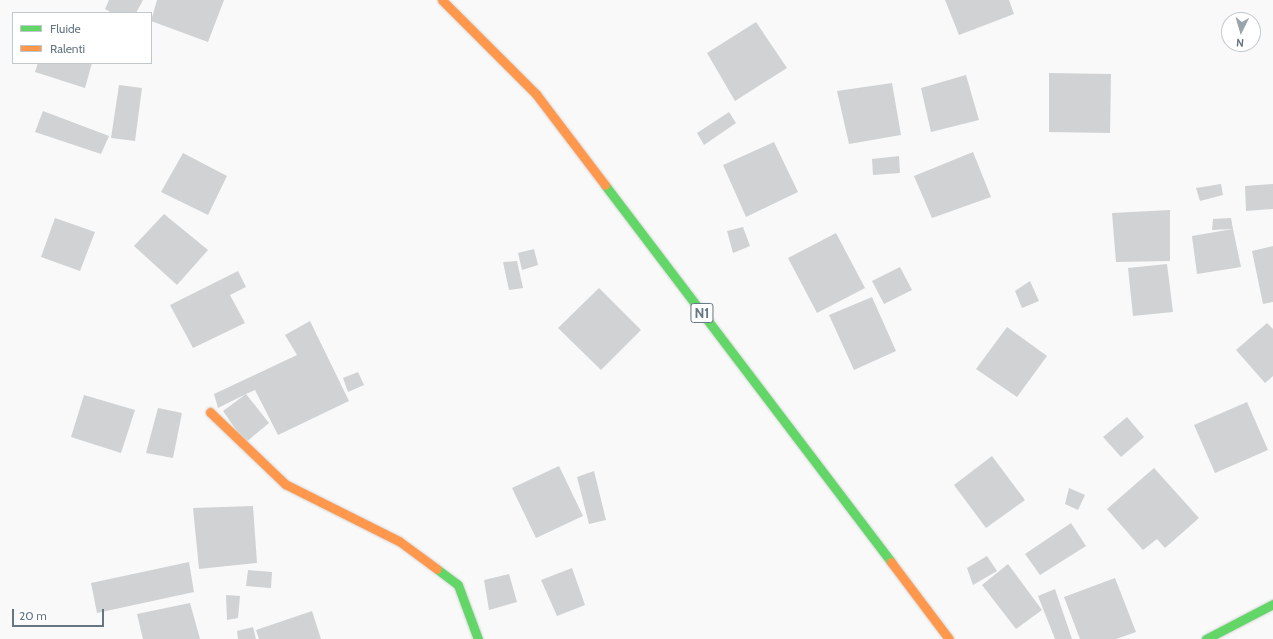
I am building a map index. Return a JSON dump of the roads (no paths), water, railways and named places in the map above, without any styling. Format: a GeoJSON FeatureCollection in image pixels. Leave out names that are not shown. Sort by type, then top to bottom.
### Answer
{"type":"FeatureCollection","features":[{"type":"Feature","properties":{"kind":"main road","name":"N1"},"geometry":{"type":"LineString","coordinates":[[442,0],[536,94],[949,639]]}},
{"type":"Feature","properties":{"kind":"main road"},"geometry":{"type":"LineString","coordinates":[[210,412],[285,484],[399,541],[458,585],[478,639]]}},
{"type":"Feature","properties":{"kind":"main road"},"geometry":{"type":"LineString","coordinates":[[1206,639],[1273,604]]}}]}
